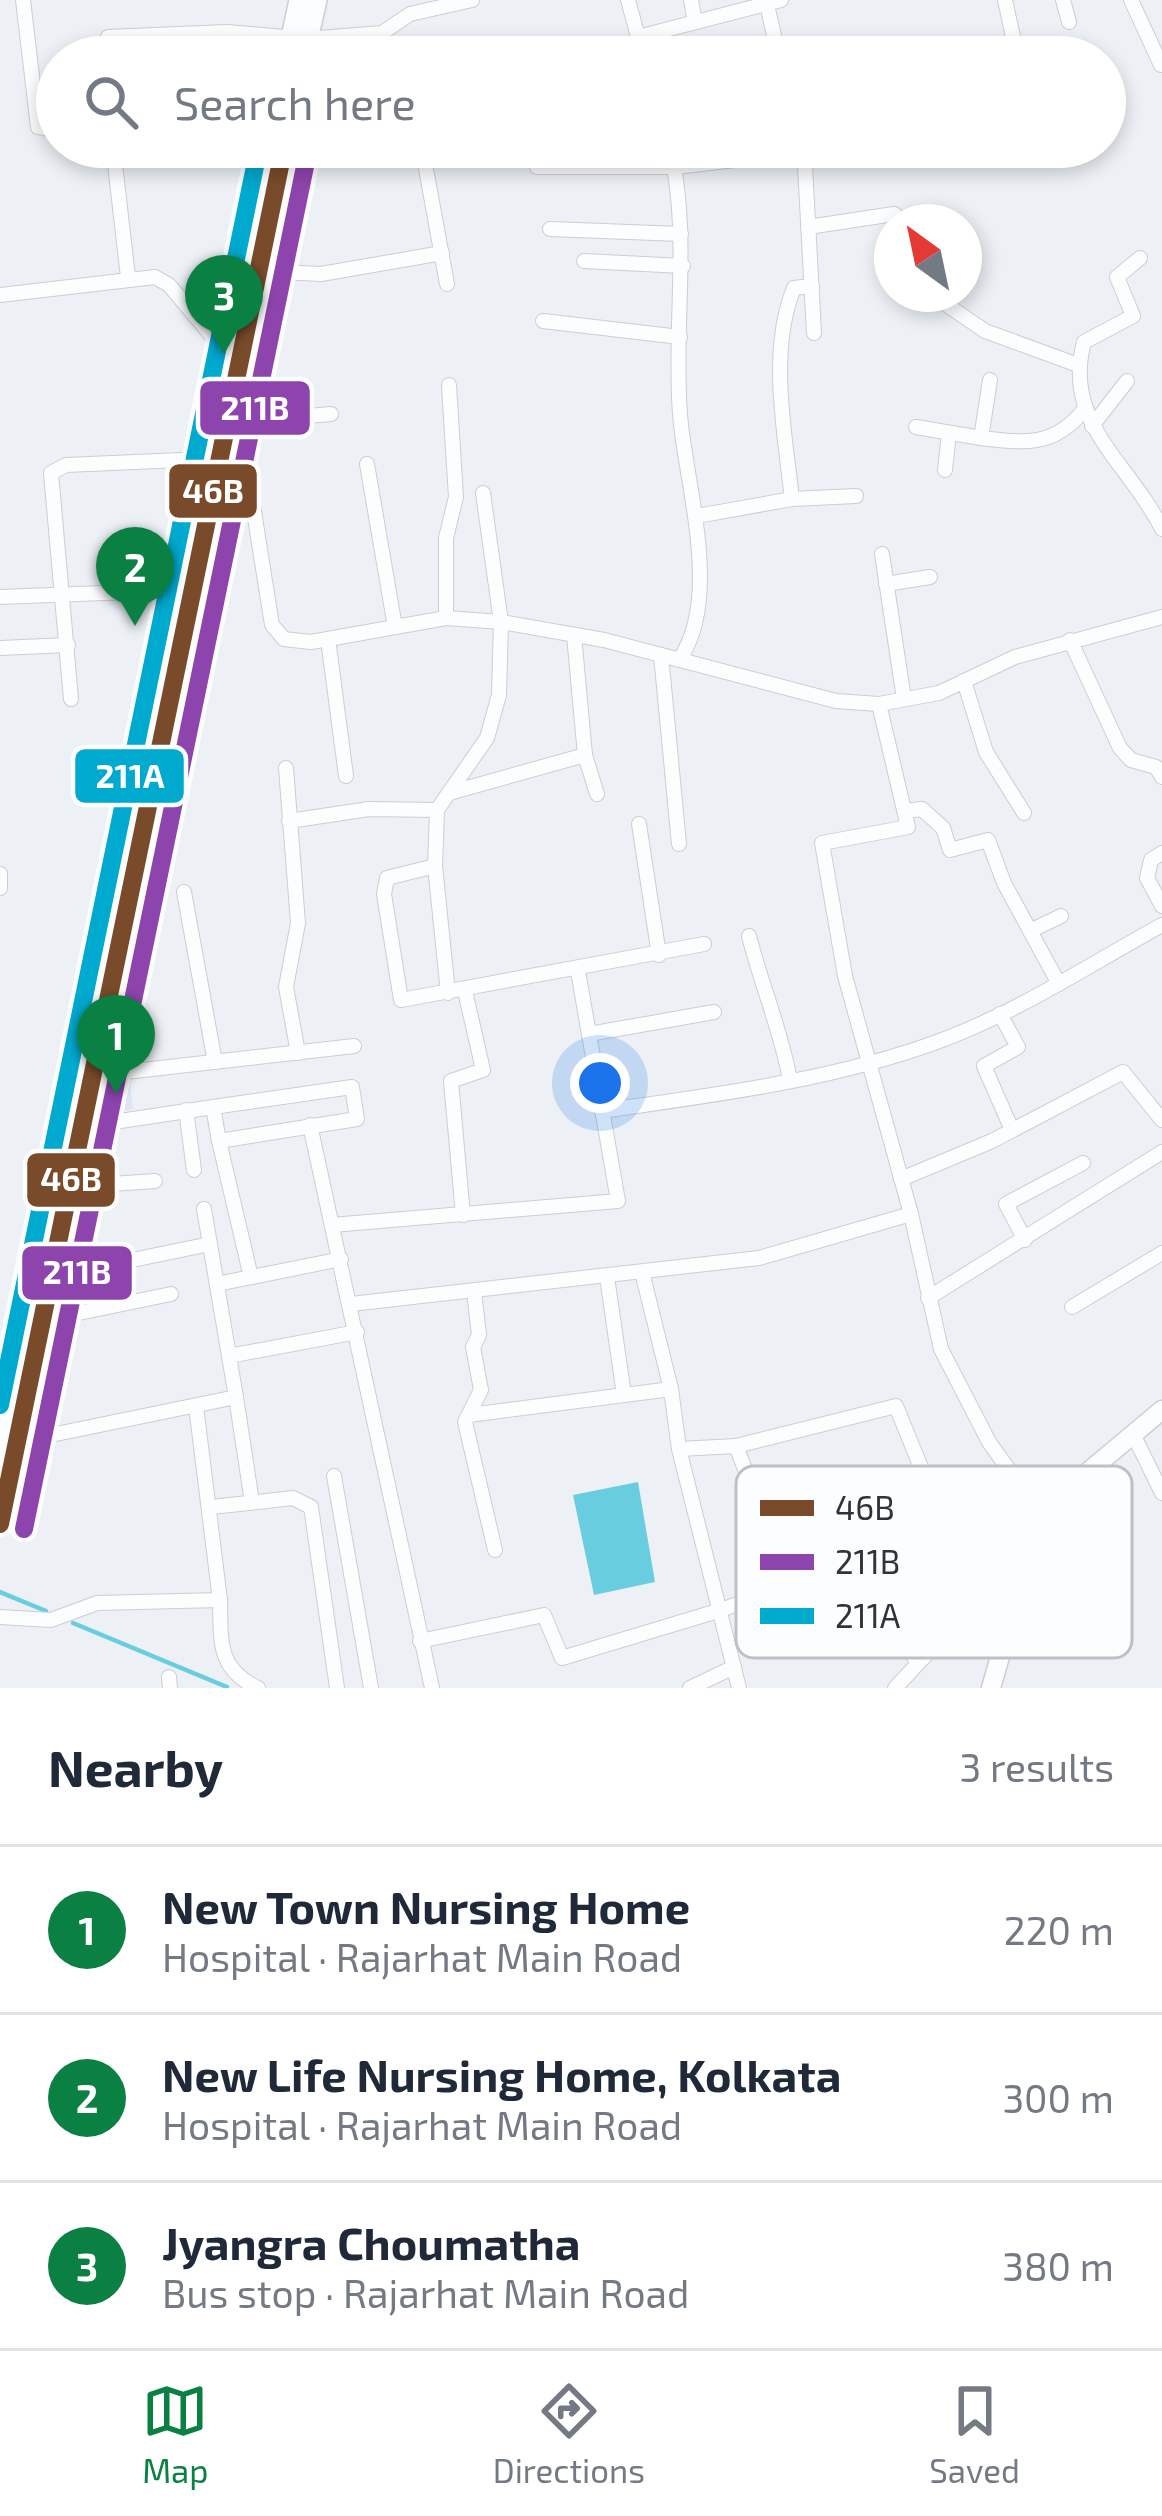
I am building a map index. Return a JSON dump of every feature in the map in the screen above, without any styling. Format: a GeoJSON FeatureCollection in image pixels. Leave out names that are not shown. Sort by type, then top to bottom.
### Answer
{"type":"FeatureCollection","features":[{"type":"Feature","properties":{"kind":"main road"},"geometry":{"type":"LineString","coordinates":[[298,36],[300,0]]}},
{"type":"Feature","properties":{"kind":"main road"},"geometry":{"type":"LineString","coordinates":[[302,36],[316,0]]}},
{"type":"Feature","properties":{"kind":"main road"},"geometry":{"type":"LineString","coordinates":[[9,1446],[80,1127],[82,1076],[226,389],[264,168]]}},
{"type":"Feature","properties":{"kind":"main road"},"geometry":{"type":"LineString","coordinates":[[232,356],[259,271],[280,168]]}},
{"type":"Feature","properties":{"kind":"main road"},"geometry":{"type":"LineString","coordinates":[[0,1524],[9,1446],[176,598],[204,459],[226,389]]}},
{"type":"Feature","properties":{"kind":"street"},"geometry":{"type":"LineString","coordinates":[[23,0],[36,111]]}},
{"type":"Feature","properties":{"kind":"street"},"geometry":{"type":"LineString","coordinates":[[364,36],[382,33],[410,14],[472,0]]}},
{"type":"Feature","properties":{"kind":"street"},"geometry":{"type":"LineString","coordinates":[[628,0],[638,36]]}},
{"type":"Feature","properties":{"kind":"street"},"geometry":{"type":"LineString","coordinates":[[691,0],[695,22]]}},
{"type":"Feature","properties":{"kind":"street"},"geometry":{"type":"LineString","coordinates":[[1005,0],[1013,36]]}},
{"type":"Feature","properties":{"kind":"street"},"geometry":{"type":"LineString","coordinates":[[1063,0],[1069,22]]}},
{"type":"Feature","properties":{"kind":"street"},"geometry":{"type":"LineString","coordinates":[[1131,0],[1161,65]]}},
{"type":"Feature","properties":{"kind":"street"},"geometry":{"type":"LineString","coordinates":[[642,36],[774,2],[776,36]]}},
{"type":"Feature","properties":{"kind":"street"},"geometry":{"type":"LineString","coordinates":[[132,36],[227,32],[246,36]]}},
{"type":"Feature","properties":{"kind":"street"},"geometry":{"type":"LineString","coordinates":[[115,168],[128,277]]}},
{"type":"Feature","properties":{"kind":"street"},"geometry":{"type":"LineString","coordinates":[[426,168],[447,284]]}},
{"type":"Feature","properties":{"kind":"street"},"geometry":{"type":"LineString","coordinates":[[675,168],[683,266],[680,414],[697,516],[696,603],[679,660]]}},
{"type":"Feature","properties":{"kind":"street"},"geometry":{"type":"LineString","coordinates":[[805,168],[814,333]]}},
{"type":"Feature","properties":{"kind":"street"},"geometry":{"type":"LineString","coordinates":[[808,226],[874,215]]}},
{"type":"Feature","properties":{"kind":"street"},"geometry":{"type":"LineString","coordinates":[[550,229],[681,234]]}},
{"type":"Feature","properties":{"kind":"street"},"geometry":{"type":"LineString","coordinates":[[259,271],[321,274],[442,254]]}},
{"type":"Feature","properties":{"kind":"street"},"geometry":{"type":"LineString","coordinates":[[1140,258],[1117,277],[1132,316],[1089,336],[1078,364],[1082,411],[1149,502],[1162,530]]}},
{"type":"Feature","properties":{"kind":"street"},"geometry":{"type":"LineString","coordinates":[[584,261],[683,266]]}},
{"type":"Feature","properties":{"kind":"street"},"geometry":{"type":"LineString","coordinates":[[0,295],[155,277],[169,285],[232,356]]}},
{"type":"Feature","properties":{"kind":"street"},"geometry":{"type":"LineString","coordinates":[[792,500],[782,408],[784,341],[791,293],[812,286]]}},
{"type":"Feature","properties":{"kind":"street"},"geometry":{"type":"LineString","coordinates":[[957,312],[985,331],[1078,364]]}},
{"type":"Feature","properties":{"kind":"street"},"geometry":{"type":"LineString","coordinates":[[543,321],[680,337]]}},
{"type":"Feature","properties":{"kind":"street"},"geometry":{"type":"LineString","coordinates":[[981,438],[990,380]]}},
{"type":"Feature","properties":{"kind":"street"},"geometry":{"type":"LineString","coordinates":[[1093,426],[1127,381]]}},
{"type":"Feature","properties":{"kind":"street"},"geometry":{"type":"LineString","coordinates":[[446,618],[446,538],[456,497],[449,385]]}},
{"type":"Feature","properties":{"kind":"street"},"geometry":{"type":"LineString","coordinates":[[226,389],[240,422],[272,626],[284,639],[328,639],[446,618],[501,622],[661,655],[836,701],[879,704],[939,693],[1070,640],[1162,617]]}},
{"type":"Feature","properties":{"kind":"street"},"geometry":{"type":"LineString","coordinates":[[916,427],[1042,442],[1068,430],[1082,411]]}},
{"type":"Feature","properties":{"kind":"street"},"geometry":{"type":"LineString","coordinates":[[240,422],[331,414]]}},
{"type":"Feature","properties":{"kind":"street"},"geometry":{"type":"LineString","coordinates":[[945,470],[949,433]]}},
{"type":"Feature","properties":{"kind":"street"},"geometry":{"type":"LineString","coordinates":[[71,699],[65,594],[50,480],[56,468],[204,459]]}},
{"type":"Feature","properties":{"kind":"street"},"geometry":{"type":"LineString","coordinates":[[367,464],[395,627]]}},
{"type":"Feature","properties":{"kind":"street"},"geometry":{"type":"LineString","coordinates":[[448,993],[435,866],[436,810],[496,719],[501,622],[483,493]]}},
{"type":"Feature","properties":{"kind":"street"},"geometry":{"type":"LineString","coordinates":[[697,516],[792,500],[856,496]]}},
{"type":"Feature","properties":{"kind":"street"},"geometry":{"type":"LineString","coordinates":[[882,554],[904,699]]}},
{"type":"Feature","properties":{"kind":"street"},"geometry":{"type":"LineString","coordinates":[[886,584],[930,577]]}},
{"type":"Feature","properties":{"kind":"street"},"geometry":{"type":"LineString","coordinates":[[0,597],[163,593],[176,598]]}},
{"type":"Feature","properties":{"kind":"street"},"geometry":{"type":"LineString","coordinates":[[574,635],[585,755],[597,794]]}},
{"type":"Feature","properties":{"kind":"street"},"geometry":{"type":"LineString","coordinates":[[328,639],[346,776]]}},
{"type":"Feature","properties":{"kind":"street"},"geometry":{"type":"LineString","coordinates":[[1070,640],[1120,748],[1131,760],[1156,767],[1162,777]]}},
{"type":"Feature","properties":{"kind":"street"},"geometry":{"type":"LineString","coordinates":[[0,648],[68,645]]}},
{"type":"Feature","properties":{"kind":"street"},"geometry":{"type":"LineString","coordinates":[[661,655],[679,844]]}},
{"type":"Feature","properties":{"kind":"street"},"geometry":{"type":"LineString","coordinates":[[964,681],[986,752],[1024,813]]}},
{"type":"Feature","properties":{"kind":"street"},"geometry":{"type":"LineString","coordinates":[[879,704],[908,827],[822,844],[845,976],[911,1214],[940,1349],[963,1398],[1005,1466]]}},
{"type":"Feature","properties":{"kind":"street"},"geometry":{"type":"LineString","coordinates":[[449,793],[585,755]]}},
{"type":"Feature","properties":{"kind":"street"},"geometry":{"type":"LineString","coordinates":[[286,768],[298,923],[286,987],[298,1053]]}},
{"type":"Feature","properties":{"kind":"street"},"geometry":{"type":"LineString","coordinates":[[289,820],[369,809],[436,810]]}},
{"type":"Feature","properties":{"kind":"street"},"geometry":{"type":"LineString","coordinates":[[905,811],[922,809],[944,828],[950,850],[988,840],[1059,984]]}},
{"type":"Feature","properties":{"kind":"street"},"geometry":{"type":"LineString","coordinates":[[639,824],[659,955]]}},
{"type":"Feature","properties":{"kind":"street"},"geometry":{"type":"LineString","coordinates":[[1162,853],[1151,860],[1148,878],[1162,906]]}},
{"type":"Feature","properties":{"kind":"street"},"geometry":{"type":"LineString","coordinates":[[435,866],[387,878],[384,894],[401,1000],[578,971],[704,944]]}},
{"type":"Feature","properties":{"kind":"street"},"geometry":{"type":"LineString","coordinates":[[0,874],[0,888]]}},
{"type":"Feature","properties":{"kind":"street"},"geometry":{"type":"LineString","coordinates":[[184,892],[214,1062]]}},
{"type":"Feature","properties":{"kind":"street"},"geometry":{"type":"LineString","coordinates":[[1030,931],[1061,916]]}},
{"type":"Feature","properties":{"kind":"street"},"geometry":{"type":"LineString","coordinates":[[602,1111],[790,1080],[935,1043],[1059,984],[1162,925]]}},
{"type":"Feature","properties":{"kind":"street"},"geometry":{"type":"LineString","coordinates":[[749,936],[772,1022],[782,1035],[790,1080]]}},
{"type":"Feature","properties":{"kind":"street"},"geometry":{"type":"LineString","coordinates":[[332,1225],[618,1201],[578,971]]}},
{"type":"Feature","properties":{"kind":"street"},"geometry":{"type":"LineString","coordinates":[[463,1215],[451,1081],[483,1070],[465,991]]}},
{"type":"Feature","properties":{"kind":"street"},"geometry":{"type":"LineString","coordinates":[[589,1034],[714,1012]]}},
{"type":"Feature","properties":{"kind":"street"},"geometry":{"type":"LineString","coordinates":[[1000,1014],[1018,1047],[985,1066],[1012,1130]]}},
{"type":"Feature","properties":{"kind":"street"},"geometry":{"type":"LineString","coordinates":[[82,1076],[354,1046]]}},
{"type":"Feature","properties":{"kind":"street"},"geometry":{"type":"LineString","coordinates":[[902,1179],[1012,1130],[1123,1072],[1162,1120]]}},
{"type":"Feature","properties":{"kind":"street"},"geometry":{"type":"LineString","coordinates":[[80,1127],[352,1087],[357,1119],[219,1141]]}},
{"type":"Feature","properties":{"kind":"street"},"geometry":{"type":"LineString","coordinates":[[213,1107],[251,1276]]}},
{"type":"Feature","properties":{"kind":"street"},"geometry":{"type":"LineString","coordinates":[[186,1111],[194,1170]]}},
{"type":"Feature","properties":{"kind":"street"},"geometry":{"type":"LineString","coordinates":[[310,1125],[432,1688]]}},
{"type":"Feature","properties":{"kind":"street"},"geometry":{"type":"LineString","coordinates":[[928,1298],[1162,1152]]}},
{"type":"Feature","properties":{"kind":"street"},"geometry":{"type":"LineString","coordinates":[[1025,1240],[1006,1204],[1083,1163]]}},
{"type":"Feature","properties":{"kind":"street"},"geometry":{"type":"LineString","coordinates":[[68,1186],[155,1181]]}},
{"type":"Feature","properties":{"kind":"street"},"geometry":{"type":"LineString","coordinates":[[204,1209],[252,1502]]}},
{"type":"Feature","properties":{"kind":"street"},"geometry":{"type":"LineString","coordinates":[[351,1304],[759,1258],[911,1214]]}},
{"type":"Feature","properties":{"kind":"street"},"geometry":{"type":"LineString","coordinates":[[50,1277],[210,1244]]}},
{"type":"Feature","properties":{"kind":"street"},"geometry":{"type":"LineString","coordinates":[[1072,1307],[1162,1253]]}},
{"type":"Feature","properties":{"kind":"street"},"geometry":{"type":"LineString","coordinates":[[217,1284],[340,1259]]}},
{"type":"Feature","properties":{"kind":"street"},"geometry":{"type":"LineString","coordinates":[[642,1272],[671,1389],[679,1449],[739,1688]]}},
{"type":"Feature","properties":{"kind":"street"},"geometry":{"type":"LineString","coordinates":[[607,1277],[624,1395]]}},
{"type":"Feature","properties":{"kind":"street"},"geometry":{"type":"LineString","coordinates":[[474,1292],[481,1390],[465,1422],[495,1550]]}},
{"type":"Feature","properties":{"kind":"street"},"geometry":{"type":"LineString","coordinates":[[40,1322],[171,1294]]}},
{"type":"Feature","properties":{"kind":"street"},"geometry":{"type":"LineString","coordinates":[[229,1356],[357,1332]]}},
{"type":"Feature","properties":{"kind":"street"},"geometry":{"type":"LineString","coordinates":[[469,1415],[671,1389]]}},
{"type":"Feature","properties":{"kind":"street"},"geometry":{"type":"LineString","coordinates":[[9,1446],[236,1397]]}},
{"type":"Feature","properties":{"kind":"street"},"geometry":{"type":"LineString","coordinates":[[196,1406],[212,1508],[220,1655],[238,1683],[258,1688]]}},
{"type":"Feature","properties":{"kind":"street"},"geometry":{"type":"LineString","coordinates":[[679,1449],[736,1446],[896,1406],[920,1466]]}},
{"type":"Feature","properties":{"kind":"street"},"geometry":{"type":"LineString","coordinates":[[1100,1466],[1162,1410]]}},
{"type":"Feature","properties":{"kind":"street"},"geometry":{"type":"LineString","coordinates":[[1133,1434],[1162,1493]]}},
{"type":"Feature","properties":{"kind":"street"},"geometry":{"type":"LineString","coordinates":[[736,1446],[744,1466]]}},
{"type":"Feature","properties":{"kind":"street"},"geometry":{"type":"LineString","coordinates":[[334,1476],[371,1688]]}},
{"type":"Feature","properties":{"kind":"street"},"geometry":{"type":"LineString","coordinates":[[212,1508],[293,1498],[311,1507],[337,1688]]}},
{"type":"Feature","properties":{"kind":"street"},"geometry":{"type":"LineString","coordinates":[[0,1617],[51,1620],[97,1603],[220,1600]]}},
{"type":"Feature","properties":{"kind":"street"},"geometry":{"type":"LineString","coordinates":[[420,1642],[544,1615],[562,1658],[736,1605]]}},
{"type":"Feature","properties":{"kind":"street"},"geometry":{"type":"LineString","coordinates":[[915,1658],[917,1662]]}},
{"type":"Feature","properties":{"kind":"street"},"geometry":{"type":"LineString","coordinates":[[895,1688],[922,1658]]}},
{"type":"Feature","properties":{"kind":"street"},"geometry":{"type":"LineString","coordinates":[[991,1688],[1000,1658]]}},
{"type":"Feature","properties":{"kind":"street"},"geometry":{"type":"LineString","coordinates":[[690,1688],[734,1667]]}},
{"type":"Feature","properties":{"kind":"shaded area"},"geometry":{"type":"Polygon","coordinates":[[[129,1075],[133,1109],[104,1114],[99,1079],[129,1075]]]}},
{"type":"Feature","properties":{"kind":"water"},"geometry":{"type":"Polygon","coordinates":[[[638,1482],[655,1582],[594,1595],[573,1495],[638,1482]]]}},
{"type":"Feature","properties":{"kind":"waterway"},"geometry":{"type":"LineString","coordinates":[[0,1592],[46,1611]]}},
{"type":"Feature","properties":{"kind":"waterway"},"geometry":{"type":"LineString","coordinates":[[73,1623],[227,1687]]}},
{"type":"Feature","properties":{"kind":"transit line","name":"211A"},"geometry":{"type":"LineString","coordinates":[[0,1405],[255,168]]}},
{"type":"Feature","properties":{"kind":"transit line","name":"46B"},"geometry":{"type":"LineString","coordinates":[[0,1524],[280,168]]}},
{"type":"Feature","properties":{"kind":"transit line","name":"211B"},"geometry":{"type":"LineString","coordinates":[[24,1529],[305,168]]}},
{"type":"Feature","properties":{"kind":"place","name":"Jyangra Choumatha"},"geometry":{"type":"Point","coordinates":[224,354]}},
{"type":"Feature","properties":{"kind":"place","name":"New Life Nursing Home, Kolkata"},"geometry":{"type":"Point","coordinates":[135,626]}},
{"type":"Feature","properties":{"kind":"place","name":"New Town Nursing Home"},"geometry":{"type":"Point","coordinates":[116,1094]}}]}
